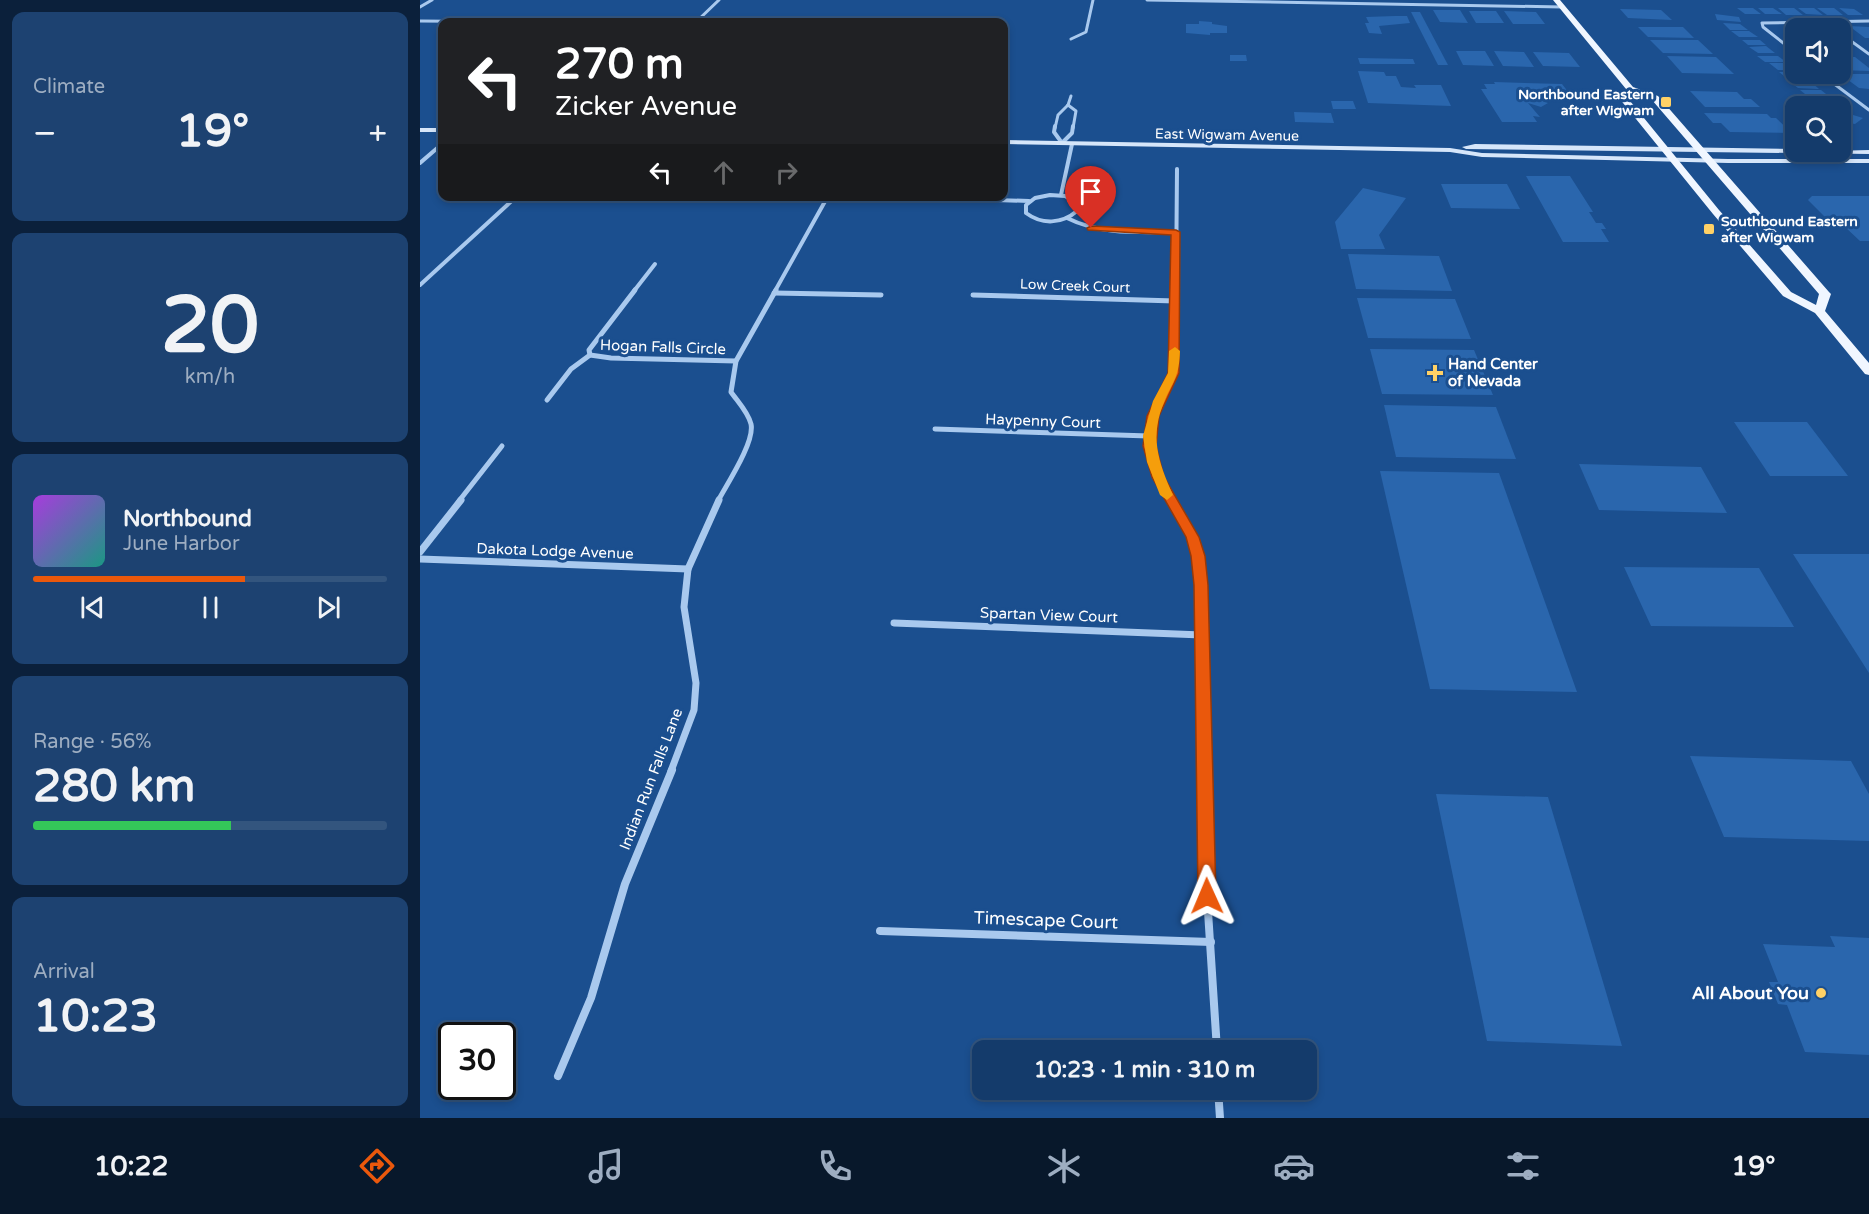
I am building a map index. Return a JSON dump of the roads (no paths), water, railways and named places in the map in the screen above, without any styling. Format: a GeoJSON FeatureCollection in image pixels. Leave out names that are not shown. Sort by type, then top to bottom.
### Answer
{"type":"FeatureCollection","features":[{"type":"Feature","properties":{"kind":"main road"},"geometry":{"type":"LineString","coordinates":[[1559,3],[1630,89],[1655,98],[1825,294],[1819,311]]}},
{"type":"Feature","properties":{"kind":"main road"},"geometry":{"type":"LineString","coordinates":[[1630,89],[1622,96],[1668,154],[1787,294],[1819,311],[1869,371]]}},
{"type":"Feature","properties":{"kind":"main road"},"geometry":{"type":"LineString","coordinates":[[420,130],[438,130]]}},
{"type":"Feature","properties":{"kind":"main road","name":"East Wigwam Avenue"},"geometry":{"type":"LineString","coordinates":[[1008,142],[1450,150],[1490,155],[1668,154],[1689,159],[1704,155]]}},
{"type":"Feature","properties":{"kind":"main road","name":"East Wigwam Avenue"},"geometry":{"type":"LineString","coordinates":[[1668,154],[1682,150],[1704,155]]}},
{"type":"Feature","properties":{"kind":"main road"},"geometry":{"type":"LineString","coordinates":[[1704,155],[1869,152]]}},
{"type":"Feature","properties":{"kind":"main road"},"geometry":{"type":"LineString","coordinates":[[1704,155],[1869,161]]}},
{"type":"Feature","properties":{"kind":"street"},"geometry":{"type":"LineString","coordinates":[[420,7],[432,0]]}},
{"type":"Feature","properties":{"kind":"street"},"geometry":{"type":"LineString","coordinates":[[700,18],[719,0]]}},
{"type":"Feature","properties":{"kind":"street"},"geometry":{"type":"LineString","coordinates":[[1071,39],[1086,32],[1093,0]]}},
{"type":"Feature","properties":{"kind":"street"},"geometry":{"type":"LineString","coordinates":[[1147,0],[1559,3]]}},
{"type":"Feature","properties":{"kind":"street"},"geometry":{"type":"LineString","coordinates":[[420,21],[438,21]]}},
{"type":"Feature","properties":{"kind":"street"},"geometry":{"type":"LineString","coordinates":[[1851,21],[1869,21]]}},
{"type":"Feature","properties":{"kind":"street"},"geometry":{"type":"LineString","coordinates":[[1785,22],[1762,23],[1763,27],[1785,44]]}},
{"type":"Feature","properties":{"kind":"street"},"geometry":{"type":"LineString","coordinates":[[1851,41],[1869,54]]}},
{"type":"Feature","properties":{"kind":"street"},"geometry":{"type":"LineString","coordinates":[[1834,84],[1869,110]]}},
{"type":"Feature","properties":{"kind":"street"},"geometry":{"type":"LineString","coordinates":[[1068,105],[1076,111],[1072,133],[1062,143],[1054,132],[1058,116],[1068,105],[1071,96]]}},
{"type":"Feature","properties":{"kind":"street"},"geometry":{"type":"LineString","coordinates":[[1061,195],[1072,144]]}},
{"type":"Feature","properties":{"kind":"street"},"geometry":{"type":"LineString","coordinates":[[420,163],[438,147]]}},
{"type":"Feature","properties":{"kind":"street"},"geometry":{"type":"LineString","coordinates":[[1177,170],[1173,373],[1158,401],[1149,436],[1158,477],[1192,537],[1198,556],[1202,634],[1207,896],[1216,1040]]}},
{"type":"Feature","properties":{"kind":"street"},"geometry":{"type":"LineString","coordinates":[[1008,200],[1029,201],[1042,196],[1061,195],[1071,199],[1077,206],[1077,211],[1067,218],[1051,221],[1035,219],[1024,209],[1029,201]]}},
{"type":"Feature","properties":{"kind":"street"},"geometry":{"type":"LineString","coordinates":[[420,285],[462,244],[484,228],[513,201]]}},
{"type":"Feature","properties":{"kind":"street","name":"Indian Run Falls Lane"},"geometry":{"type":"LineString","coordinates":[[558,1077],[591,998],[625,884],[686,736],[694,710],[696,683],[684,607],[688,569],[708,521],[748,443],[752,428],[749,417],[731,392],[736,361],[825,201]]}},
{"type":"Feature","properties":{"kind":"street"},"geometry":{"type":"LineString","coordinates":[[1067,218],[1077,225],[1091,228],[1176,232]]}},
{"type":"Feature","properties":{"kind":"street","name":"Hogan Falls Circle"},"geometry":{"type":"LineString","coordinates":[[590,355],[590,350],[655,264]]}},
{"type":"Feature","properties":{"kind":"street"},"geometry":{"type":"LineString","coordinates":[[774,293],[881,295]]}},
{"type":"Feature","properties":{"kind":"street","name":"Low Creek Court"},"geometry":{"type":"LineString","coordinates":[[973,296],[1175,301]]}},
{"type":"Feature","properties":{"kind":"street","name":"Hogan Falls Circle"},"geometry":{"type":"LineString","coordinates":[[547,400],[571,369],[590,355],[611,358],[736,361]]}},
{"type":"Feature","properties":{"kind":"street","name":"Haypenny Court"},"geometry":{"type":"LineString","coordinates":[[935,429],[1149,436]]}},
{"type":"Feature","properties":{"kind":"street"},"geometry":{"type":"LineString","coordinates":[[420,552],[502,446]]}},
{"type":"Feature","properties":{"kind":"street","name":"Dakota Lodge Avenue"},"geometry":{"type":"LineString","coordinates":[[420,559],[688,569]]}},
{"type":"Feature","properties":{"kind":"street","name":"Spartan View Court"},"geometry":{"type":"LineString","coordinates":[[894,623],[1202,634]]}},
{"type":"Feature","properties":{"kind":"street","name":"Timescape Court"},"geometry":{"type":"LineString","coordinates":[[880,931],[1211,942]]}},
{"type":"Feature","properties":{"kind":"street"},"geometry":{"type":"LineString","coordinates":[[1219,1100],[1220,1118]]}},
{"type":"Feature","properties":{"kind":"place","name":"Northbound Eastern after Wigwam"},"geometry":{"type":"Point","coordinates":[1666,102]}},
{"type":"Feature","properties":{"kind":"place","name":"Southbound Eastern after Wigwam"},"geometry":{"type":"Point","coordinates":[1709,229]}},
{"type":"Feature","properties":{"kind":"place","name":"Hand Center of Nevada"},"geometry":{"type":"Point","coordinates":[1435,373]}},
{"type":"Feature","properties":{"kind":"place","name":"All About You"},"geometry":{"type":"Point","coordinates":[1821,993]}}]}
